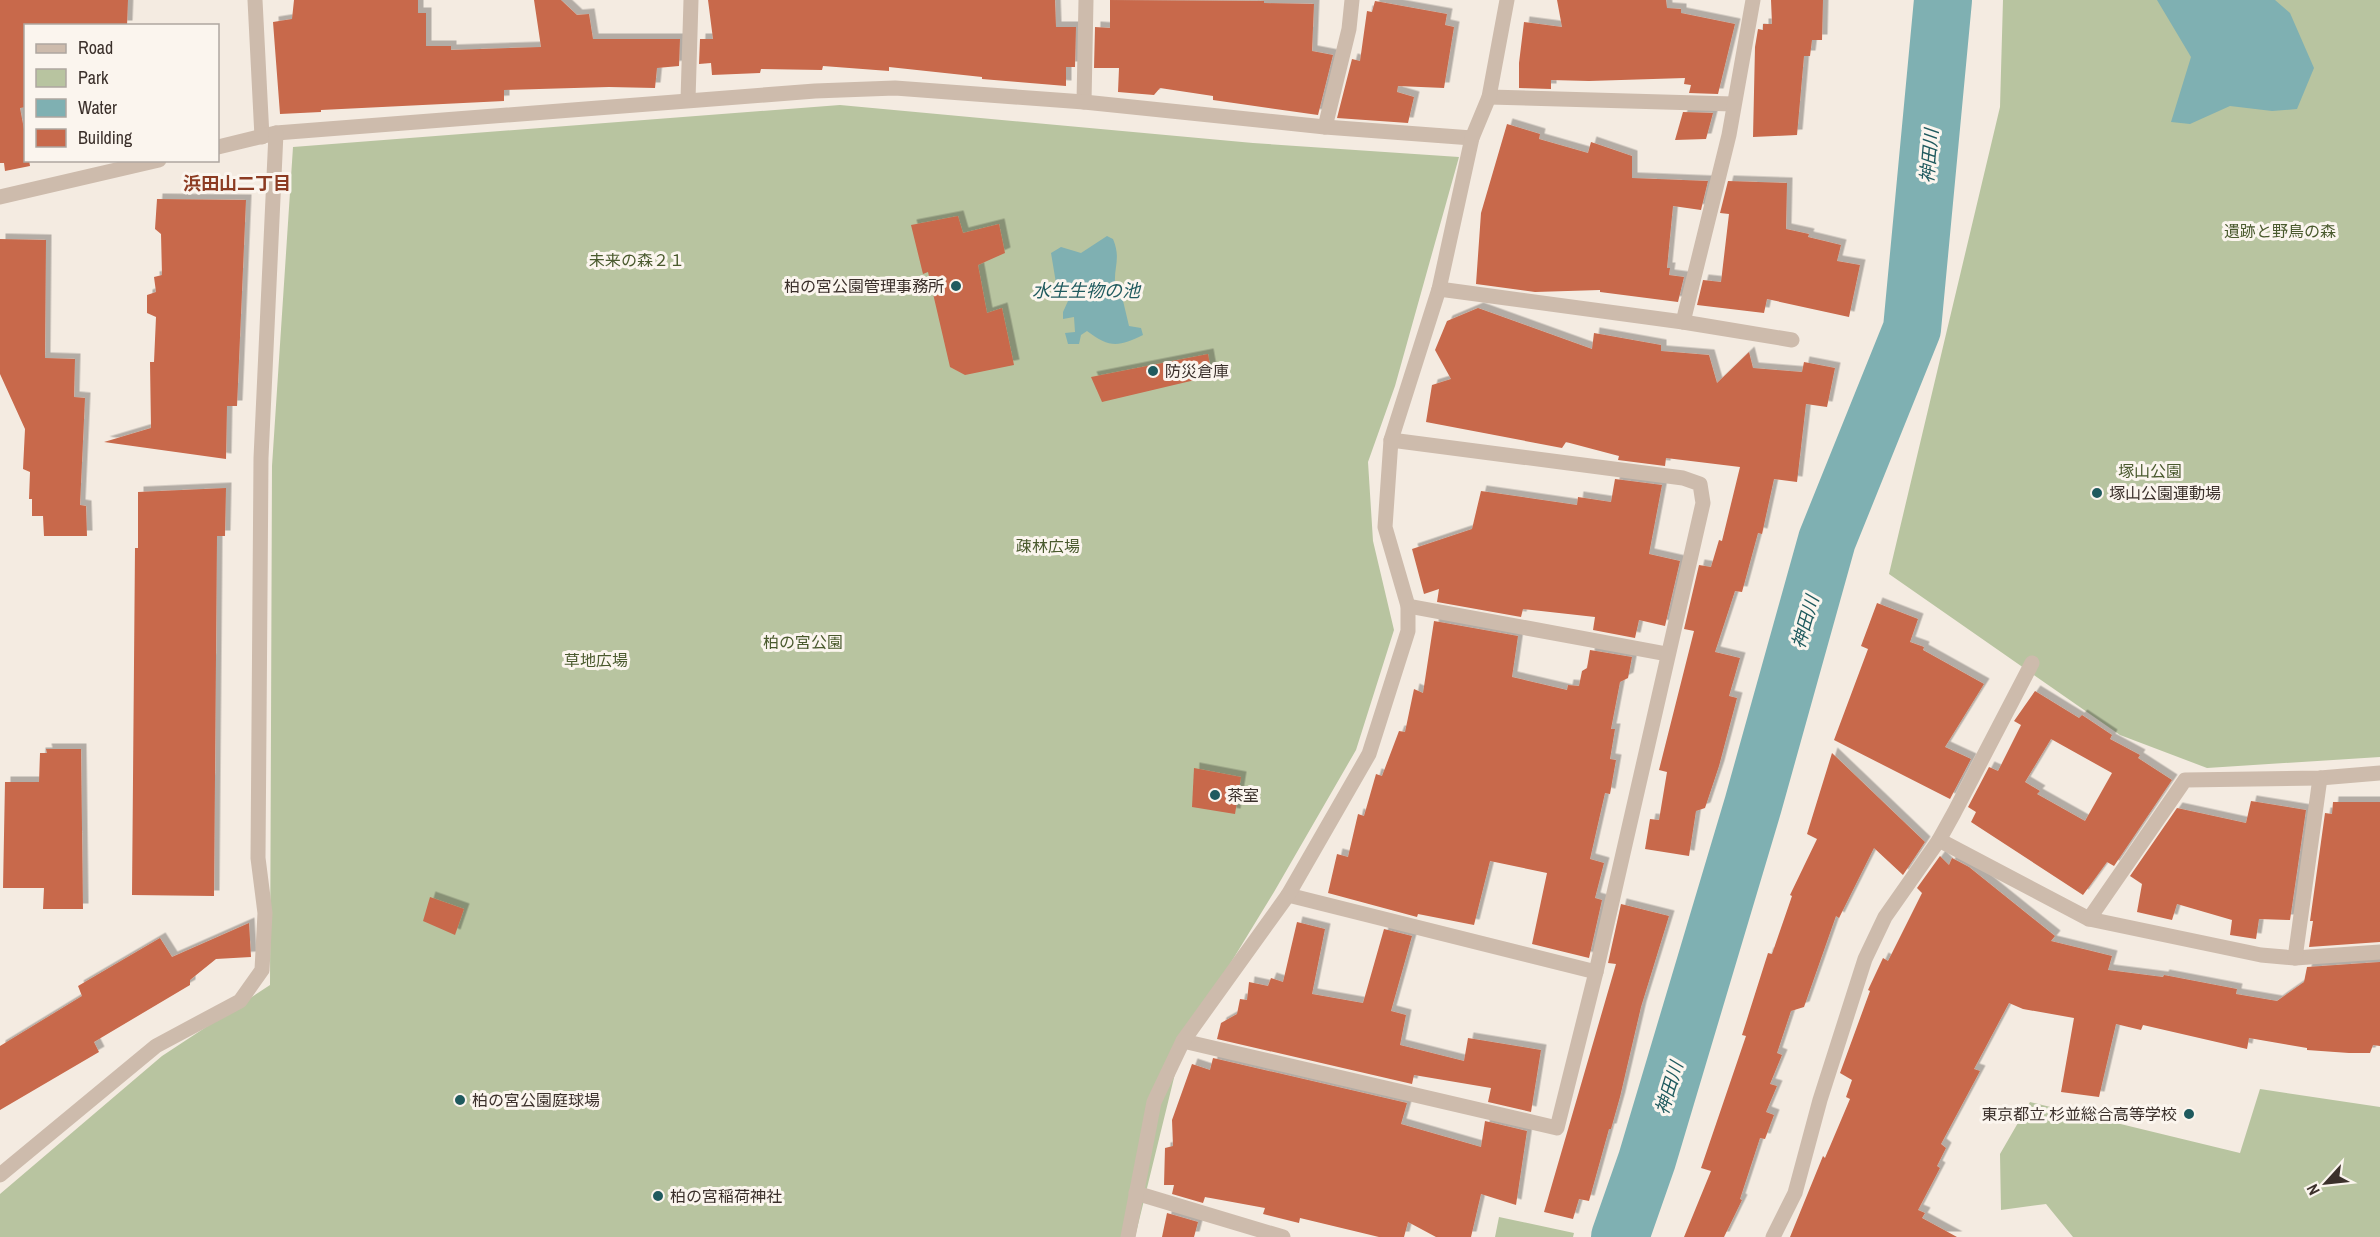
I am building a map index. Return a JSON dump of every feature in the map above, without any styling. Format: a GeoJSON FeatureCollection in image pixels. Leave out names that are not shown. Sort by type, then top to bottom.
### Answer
{"type":"FeatureCollection","features":[{"type":"Feature","properties":{"kind":"street"},"geometry":{"type":"LineString","coordinates":[[0,1174],[156,1046],[240,1001],[262,970],[265,913],[258,858],[261,458],[269,135],[255,0]]}},
{"type":"Feature","properties":{"kind":"street"},"geometry":{"type":"LineString","coordinates":[[688,100],[691,0]]}},
{"type":"Feature","properties":{"kind":"street"},"geometry":{"type":"LineString","coordinates":[[1084,102],[1086,0]]}},
{"type":"Feature","properties":{"kind":"street"},"geometry":{"type":"LineString","coordinates":[[1325,127],[1349,29],[1352,0]]}},
{"type":"Feature","properties":{"kind":"street"},"geometry":{"type":"LineString","coordinates":[[1128,1237],[1154,1102],[1183,1041],[1288,895],[1369,754],[1408,631],[1408,606],[1385,527],[1391,440],[1439,289],[1472,138],[1490,97],[1507,0]]}},
{"type":"Feature","properties":{"kind":"street"},"geometry":{"type":"LineString","coordinates":[[1683,322],[1729,135],[1753,0]]}},
{"type":"Feature","properties":{"kind":"street"},"geometry":{"type":"LineString","coordinates":[[219,147],[269,135],[688,100],[896,88],[1084,102],[1325,127],[1472,138]]}},
{"type":"Feature","properties":{"kind":"street"},"geometry":{"type":"LineString","coordinates":[[1490,97],[1733,104]]}},
{"type":"Feature","properties":{"kind":"street"},"geometry":{"type":"LineString","coordinates":[[0,197],[150,162]]}},
{"type":"Feature","properties":{"kind":"street"},"geometry":{"type":"LineString","coordinates":[[1439,289],[1792,339]]}},
{"type":"Feature","properties":{"kind":"street"},"geometry":{"type":"LineString","coordinates":[[1183,1041],[1557,1128],[1596,972],[1703,502],[1700,484],[1683,478],[1391,440]]}},
{"type":"Feature","properties":{"kind":"street"},"geometry":{"type":"LineString","coordinates":[[1408,606],[1667,654]]}},
{"type":"Feature","properties":{"kind":"street"},"geometry":{"type":"LineString","coordinates":[[1773,1237],[1795,1193],[1820,1100],[1865,959],[1885,917],[1939,840],[2032,663]]}},
{"type":"Feature","properties":{"kind":"street"},"geometry":{"type":"LineString","coordinates":[[2089,919],[2186,780],[2320,778],[2380,774]]}},
{"type":"Feature","properties":{"kind":"street"},"geometry":{"type":"LineString","coordinates":[[2295,958],[2320,778]]}},
{"type":"Feature","properties":{"kind":"street"},"geometry":{"type":"LineString","coordinates":[[1939,840],[2089,919],[2261,955],[2295,958],[2380,952]]}},
{"type":"Feature","properties":{"kind":"street"},"geometry":{"type":"LineString","coordinates":[[1288,895],[1596,972]]}},
{"type":"Feature","properties":{"kind":"street"},"geometry":{"type":"LineString","coordinates":[[1136,1193],[1283,1237]]}},
{"type":"Feature","properties":{"kind":"green space","name":"塚山公園"},"geometry":{"type":"Polygon","coordinates":[[[2003,0],[2380,0],[2380,757],[2207,768],[2120,735],[1889,574],[2000,107],[2003,0]]]}},
{"type":"Feature","properties":{"kind":"green space","name":"柏の宮公園"},"geometry":{"type":"Polygon","coordinates":[[[840,105],[1253,143],[1459,157],[1395,386],[1368,462],[1373,541],[1394,630],[1356,750],[1274,892],[1183,1041],[1135,1237],[0,1237],[0,1194],[162,1056],[270,985],[272,466],[293,147],[840,105]]]}},
{"type":"Feature","properties":{"kind":"green space","name":"東京都立 杉並総合高等学校"},"geometry":{"type":"Polygon","coordinates":[[[2260,1089],[2380,1107],[2380,1237],[2073,1237],[2046,1204],[2001,1210],[2000,1154],[2030,1102],[2240,1153],[2260,1089]]]}},
{"type":"Feature","properties":{"kind":"green space"},"geometry":{"type":"Polygon","coordinates":[[[1499,1217],[1574,1233],[1573,1237],[1495,1237],[1499,1217]]]}},
{"type":"Feature","properties":{"kind":"water"},"geometry":{"type":"Polygon","coordinates":[[[2157,0],[2275,0],[2290,13],[2314,68],[2297,109],[2272,111],[2230,106],[2190,124],[2171,122],[2191,57],[2157,0]]]}},
{"type":"Feature","properties":{"kind":"water","name":"水生生物の池"},"geometry":{"type":"Polygon","coordinates":[[[1107,236],[1113,239],[1115,246],[1117,257],[1115,283],[1120,288],[1129,326],[1141,328],[1143,335],[1127,342],[1114,344],[1095,337],[1087,331],[1081,335],[1079,344],[1068,344],[1065,333],[1075,332],[1074,317],[1063,319],[1063,312],[1068,301],[1056,283],[1051,253],[1061,247],[1081,253],[1107,236]]]}},
{"type":"Feature","properties":{"kind":"building"},"geometry":{"type":"Polygon","coordinates":[[[0,0],[128,0],[127,24],[24,24],[24,107],[20,108],[24,129],[24,162],[29,162],[30,166],[5,171],[4,163],[0,163],[0,0]]]}},
{"type":"Feature","properties":{"kind":"building"},"geometry":{"type":"Polygon","coordinates":[[[294,0],[418,0],[418,13],[426,13],[426,46],[451,46],[451,50],[541,47],[534,0],[561,0],[577,15],[589,14],[593,39],[680,39],[679,66],[657,68],[655,88],[504,90],[504,101],[280,114],[273,22],[292,19],[294,0]]]}},
{"type":"Feature","properties":{"kind":"building"},"geometry":{"type":"Polygon","coordinates":[[[708,0],[1055,0],[1056,27],[1076,27],[1075,67],[1066,67],[1066,86],[982,79],[982,77],[889,67],[889,71],[823,66],[822,70],[761,69],[760,73],[712,75],[711,63],[699,64],[700,39],[713,39],[708,0]]]}},
{"type":"Feature","properties":{"kind":"building"},"geometry":{"type":"Polygon","coordinates":[[[1110,0],[1264,1],[1264,3],[1314,4],[1312,51],[1333,55],[1318,115],[1213,100],[1213,96],[1160,88],[1154,95],[1118,92],[1119,68],[1094,68],[1095,27],[1110,28],[1110,0]]]}},
{"type":"Feature","properties":{"kind":"building"},"geometry":{"type":"Polygon","coordinates":[[[1557,0],[1666,0],[1667,8],[1681,9],[1681,13],[1735,24],[1718,94],[1689,93],[1691,85],[1684,84],[1685,78],[1551,80],[1551,89],[1519,88],[1519,63],[1524,22],[1562,27],[1557,0]]]}},
{"type":"Feature","properties":{"kind":"building"},"geometry":{"type":"Polygon","coordinates":[[[1771,0],[1823,0],[1822,40],[1812,40],[1810,56],[1804,56],[1797,135],[1753,137],[1755,47],[1758,29],[1763,30],[1763,24],[1772,24],[1771,0]]]}},
{"type":"Feature","properties":{"kind":"building"},"geometry":{"type":"Polygon","coordinates":[[[1375,1],[1447,14],[1445,25],[1454,27],[1444,88],[1398,86],[1397,92],[1414,97],[1408,123],[1337,118],[1352,59],[1360,61],[1367,11],[1372,12],[1375,1]]]}},
{"type":"Feature","properties":{"kind":"building"},"geometry":{"type":"Polygon","coordinates":[[[1683,112],[1713,113],[1706,139],[1675,140],[1683,112]]]}},
{"type":"Feature","properties":{"kind":"building"},"geometry":{"type":"Polygon","coordinates":[[[1507,124],[1540,134],[1539,139],[1588,153],[1591,142],[1632,156],[1632,178],[1708,181],[1701,210],[1673,206],[1667,268],[1670,268],[1669,275],[1684,277],[1678,302],[1600,292],[1600,290],[1535,292],[1476,284],[1481,213],[1507,124]]]}},
{"type":"Feature","properties":{"kind":"building"},"geometry":{"type":"Polygon","coordinates":[[[1728,181],[1787,183],[1786,229],[1841,245],[1837,261],[1860,265],[1849,317],[1767,299],[1764,313],[1697,305],[1703,280],[1721,282],[1729,214],[1720,213],[1728,181]]]}},
{"type":"Feature","properties":{"kind":"building"},"geometry":{"type":"Polygon","coordinates":[[[157,199],[246,200],[237,406],[227,406],[226,459],[104,442],[151,428],[150,362],[154,362],[156,317],[147,313],[147,295],[156,292],[154,277],[162,275],[161,234],[155,229],[157,199]]]}},
{"type":"Feature","properties":{"kind":"building","name":"柏の宮公園管理事務所"},"geometry":{"type":"Polygon","coordinates":[[[958,216],[963,233],[999,224],[1005,253],[978,265],[987,313],[1002,308],[1014,365],[965,375],[950,367],[928,272],[923,274],[911,225],[958,216]]]}},
{"type":"Feature","properties":{"kind":"building"},"geometry":{"type":"Polygon","coordinates":[[[0,239],[46,240],[45,358],[75,359],[74,397],[85,398],[80,505],[86,506],[87,536],[44,536],[43,516],[32,516],[32,499],[29,499],[30,472],[23,469],[25,429],[0,374],[0,239]]]}},
{"type":"Feature","properties":{"kind":"building"},"geometry":{"type":"Polygon","coordinates":[[[1478,308],[1592,349],[1594,333],[1661,345],[1661,351],[1709,355],[1717,383],[1749,352],[1753,368],[1802,372],[1804,362],[1835,368],[1827,407],[1806,404],[1797,482],[1774,479],[1762,534],[1758,533],[1742,592],[1735,591],[1715,652],[1740,658],[1729,696],[1737,698],[1705,808],[1696,811],[1689,856],[1645,849],[1650,819],[1659,820],[1667,772],[1659,770],[1694,631],[1684,629],[1699,565],[1711,567],[1719,540],[1722,541],[1740,467],[1666,458],[1665,466],[1618,460],[1619,456],[1566,442],[1562,448],[1426,422],[1432,385],[1451,379],[1435,350],[1447,321],[1478,308]]]}},
{"type":"Feature","properties":{"kind":"building","name":"防災倉庫"},"geometry":{"type":"Polygon","coordinates":[[[1208,354],[1212,376],[1102,402],[1091,377],[1208,354]]]}},
{"type":"Feature","properties":{"kind":"building"},"geometry":{"type":"Polygon","coordinates":[[[1615,479],[1662,485],[1649,554],[1680,561],[1665,626],[1639,620],[1635,638],[1593,630],[1595,617],[1523,609],[1521,617],[1437,602],[1439,589],[1424,594],[1412,549],[1472,529],[1481,491],[1577,505],[1578,497],[1611,502],[1615,479]]]}},
{"type":"Feature","properties":{"kind":"building"},"geometry":{"type":"Polygon","coordinates":[[[226,488],[225,536],[217,536],[214,896],[132,895],[135,548],[138,548],[138,492],[226,488]]]}},
{"type":"Feature","properties":{"kind":"building"},"geometry":{"type":"Polygon","coordinates":[[[1877,603],[1918,619],[1910,642],[1924,647],[1923,650],[1984,684],[1945,747],[1971,759],[1950,799],[1834,740],[1868,649],[1861,646],[1877,603]]]}},
{"type":"Feature","properties":{"kind":"building"},"geometry":{"type":"Polygon","coordinates":[[[1434,621],[1518,636],[1512,677],[1567,690],[1568,685],[1579,686],[1582,671],[1587,668],[1590,650],[1632,657],[1628,678],[1620,682],[1611,729],[1615,729],[1610,759],[1616,760],[1610,794],[1605,793],[1590,859],[1604,863],[1595,898],[1602,900],[1589,958],[1532,944],[1547,873],[1490,861],[1474,925],[1418,914],[1417,917],[1328,893],[1337,854],[1348,857],[1358,814],[1364,816],[1376,774],[1382,776],[1399,731],[1405,732],[1414,689],[1423,693],[1434,621]]]}},
{"type":"Feature","properties":{"kind":"building"},"geometry":{"type":"Polygon","coordinates":[[[2035,691],[2079,718],[2082,715],[2112,735],[2110,739],[2140,755],[2138,758],[2172,780],[2114,866],[2107,862],[2083,895],[1971,822],[1976,812],[1968,807],[1989,767],[1998,771],[2021,725],[2014,721],[2035,691]],[[2051,739],[2025,782],[2040,791],[2037,794],[2085,821],[2112,773],[2051,739]]]}},
{"type":"Feature","properties":{"kind":"building"},"geometry":{"type":"Polygon","coordinates":[[[46,749],[81,749],[83,909],[43,909],[44,888],[3,888],[5,782],[39,782],[40,753],[47,753],[46,749]]]}},
{"type":"Feature","properties":{"kind":"building"},"geometry":{"type":"Polygon","coordinates":[[[1832,753],[1925,842],[1903,875],[1874,848],[1839,918],[1836,916],[1804,1007],[1791,1011],[1777,1053],[1782,1055],[1770,1084],[1777,1086],[1766,1112],[1774,1115],[1765,1139],[1760,1138],[1740,1199],[1742,1200],[1724,1237],[1684,1237],[1711,1171],[1701,1168],[1746,1036],[1742,1035],[1768,953],[1772,954],[1792,896],[1790,895],[1817,839],[1807,834],[1832,753]]]}},
{"type":"Feature","properties":{"kind":"building","name":"茶室"},"geometry":{"type":"Polygon","coordinates":[[[1194,768],[1241,777],[1235,814],[1192,807],[1194,768]]]}},
{"type":"Feature","properties":{"kind":"building"},"geometry":{"type":"Polygon","coordinates":[[[2251,801],[2306,810],[2290,920],[2259,919],[2256,939],[2230,935],[2232,920],[2177,904],[2172,920],[2137,912],[2142,884],[2130,876],[2177,808],[2246,823],[2251,801]]]}},
{"type":"Feature","properties":{"kind":"building"},"geometry":{"type":"Polygon","coordinates":[[[2333,802],[2380,802],[2380,942],[2309,947],[2313,921],[2310,921],[2325,813],[2332,814],[2333,802]]]}},
{"type":"Feature","properties":{"kind":"building"},"geometry":{"type":"Polygon","coordinates":[[[1940,856],[1949,865],[1952,858],[1969,867],[2055,936],[2051,941],[2112,956],[2108,970],[2163,977],[2164,975],[2237,989],[2236,994],[2277,1001],[2304,982],[2307,967],[2380,962],[2380,1046],[2373,1045],[2370,1053],[2349,1053],[2307,1050],[2307,1048],[2249,1038],[2247,1049],[2143,1025],[2141,1030],[2116,1024],[2099,1097],[2061,1092],[2074,1018],[2023,1009],[2009,1003],[1974,1069],[1980,1071],[1941,1144],[1946,1148],[1937,1166],[1940,1168],[1918,1210],[1925,1213],[1922,1218],[1957,1237],[1790,1237],[1823,1156],[1825,1158],[1850,1099],[1846,1097],[1852,1080],[1840,1073],[1870,991],[1868,990],[1883,958],[1888,961],[1922,893],[1917,888],[1940,856]]]}},
{"type":"Feature","properties":{"kind":"building"},"geometry":{"type":"Polygon","coordinates":[[[430,897],[464,909],[455,935],[423,921],[430,897]]]}},
{"type":"Feature","properties":{"kind":"building"},"geometry":{"type":"Polygon","coordinates":[[[1621,904],[1669,916],[1641,1007],[1620,1097],[1589,1201],[1579,1199],[1573,1219],[1544,1212],[1616,964],[1608,963],[1621,904]]]}},
{"type":"Feature","properties":{"kind":"building"},"geometry":{"type":"Polygon","coordinates":[[[1297,922],[1325,929],[1312,994],[1363,1003],[1384,929],[1412,936],[1391,1011],[1406,1015],[1400,1045],[1464,1061],[1468,1038],[1541,1050],[1531,1112],[1488,1102],[1491,1088],[1414,1075],[1412,1084],[1217,1039],[1221,1023],[1237,1014],[1240,999],[1247,1000],[1249,982],[1268,986],[1271,978],[1283,982],[1297,922]]]}},
{"type":"Feature","properties":{"kind":"building"},"geometry":{"type":"Polygon","coordinates":[[[249,923],[251,957],[216,959],[190,980],[190,985],[94,1042],[99,1052],[0,1110],[0,1046],[82,996],[78,986],[160,938],[172,957],[249,923]]]}},
{"type":"Feature","properties":{"kind":"building"},"geometry":{"type":"Polygon","coordinates":[[[1213,1058],[1407,1103],[1401,1124],[1481,1147],[1485,1121],[1527,1131],[1516,1205],[1481,1194],[1471,1237],[1436,1237],[1408,1222],[1404,1237],[1379,1237],[1300,1218],[1299,1223],[1263,1214],[1265,1208],[1205,1197],[1203,1203],[1172,1194],[1174,1185],[1164,1185],[1165,1148],[1173,1146],[1172,1120],[1192,1064],[1210,1070],[1213,1058]]]}},
{"type":"Feature","properties":{"kind":"building"},"geometry":{"type":"Polygon","coordinates":[[[1167,1213],[1198,1222],[1194,1237],[1162,1237],[1167,1213]]]}},
{"type":"Feature","properties":{"kind":"waterway","name":"神田川"},"geometry":{"type":"LineString","coordinates":[[1620,1237],[1647,1160],[1753,805],[1827,540],[1912,329],[1943,0]]}},
{"type":"Feature","properties":{"kind":"place","name":"柏の宮公園管理事務所"},"geometry":{"type":"Point","coordinates":[956,286]}},
{"type":"Feature","properties":{"kind":"place","name":"防災倉庫"},"geometry":{"type":"Point","coordinates":[1153,371]}},
{"type":"Feature","properties":{"kind":"place","name":"塚山公園運動場"},"geometry":{"type":"Point","coordinates":[2097,493]}},
{"type":"Feature","properties":{"kind":"place","name":"茶室"},"geometry":{"type":"Point","coordinates":[1215,795]}},
{"type":"Feature","properties":{"kind":"place","name":"柏の宮公園庭球場"},"geometry":{"type":"Point","coordinates":[460,1100]}},
{"type":"Feature","properties":{"kind":"place","name":"東京都立 杉並総合高等学校"},"geometry":{"type":"Point","coordinates":[2189,1114]}},
{"type":"Feature","properties":{"kind":"place","name":"柏の宮稲荷神社"},"geometry":{"type":"Point","coordinates":[658,1196]}},
{"type":"Feature","properties":{"kind":"district","name":"浜田山二丁目"},"geometry":{"type":"Point","coordinates":[237,183]}},
{"type":"Feature","properties":{"kind":"park label","name":"遺跡と野鳥の森"},"geometry":{"type":"Point","coordinates":[2280,231]}},
{"type":"Feature","properties":{"kind":"park label","name":"未来の森２１"},"geometry":{"type":"Point","coordinates":[637,260]}},
{"type":"Feature","properties":{"kind":"park label","name":"疎林広場"},"geometry":{"type":"Point","coordinates":[1048,546]}},
{"type":"Feature","properties":{"kind":"park label","name":"草地広場"},"geometry":{"type":"Point","coordinates":[596,660]}}]}
